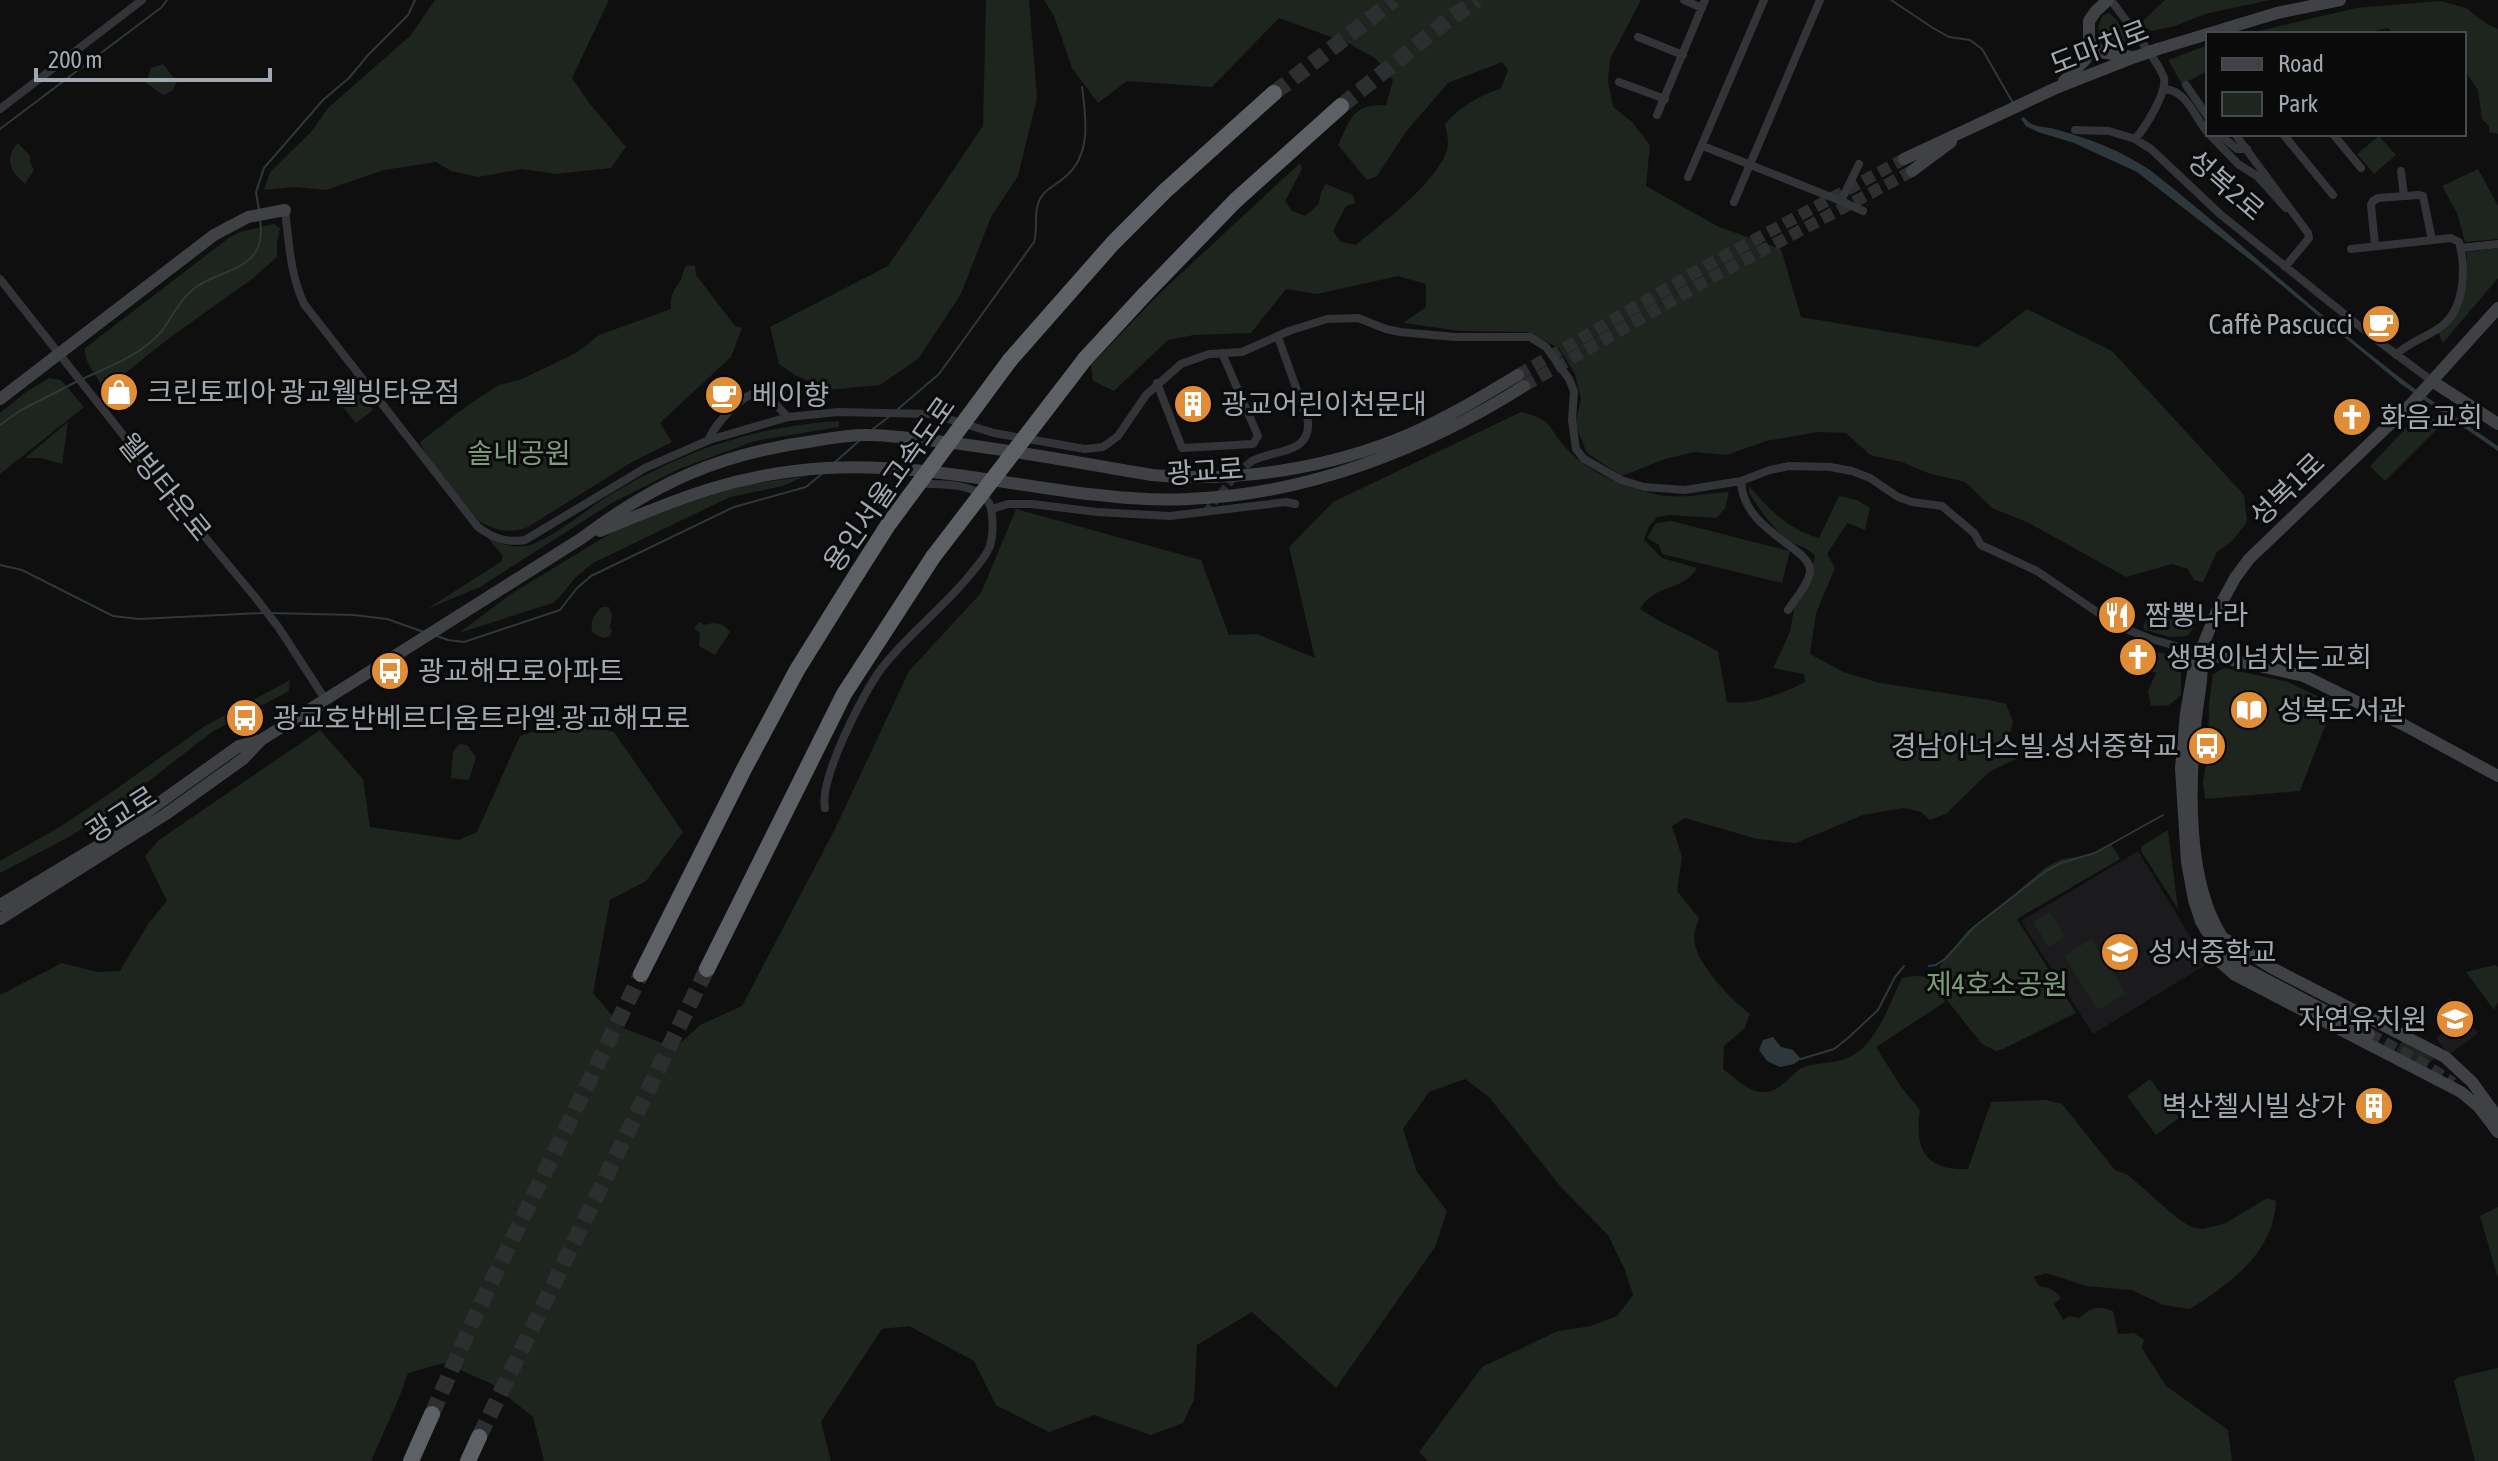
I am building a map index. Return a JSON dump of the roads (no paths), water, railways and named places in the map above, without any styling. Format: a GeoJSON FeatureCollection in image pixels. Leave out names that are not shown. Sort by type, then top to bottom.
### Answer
{"type":"FeatureCollection","features":[{"type":"Feature","properties":{"kind":"highway","name":"용인서울고속도로"},"geometry":{"type":"LineString","coordinates":[[641,974],[797,670],[888,525],[1010,360],[1113,243],[1165,191],[1274,93]]}},
{"type":"Feature","properties":{"kind":"highway"},"geometry":{"type":"LineString","coordinates":[[707,969],[844,694],[933,557],[1085,359],[1235,201],[1341,106]]}},
{"type":"Feature","properties":{"kind":"highway"},"geometry":{"type":"LineString","coordinates":[[411,1461],[432,1414]]}},
{"type":"Feature","properties":{"kind":"highway"},"geometry":{"type":"LineString","coordinates":[[468,1461],[479,1437]]}},
{"type":"Feature","properties":{"kind":"main road"},"geometry":{"type":"LineString","coordinates":[[2056,88],[2085,60],[2089,52],[2088,27],[2092,15],[2110,0]]}},
{"type":"Feature","properties":{"kind":"main road","name":"도마치로"},"geometry":{"type":"LineString","coordinates":[[2214,32],[2277,13],[2340,0]]}},
{"type":"Feature","properties":{"kind":"main road","name":"도마치로"},"geometry":{"type":"LineString","coordinates":[[1973,126],[2056,88],[2135,57],[2206,34]]}},
{"type":"Feature","properties":{"kind":"main road"},"geometry":{"type":"LineString","coordinates":[[2090,40],[2100,52],[2135,57]]}},
{"type":"Feature","properties":{"kind":"main road"},"geometry":{"type":"LineString","coordinates":[[1904,159],[1973,126]]}},
{"type":"Feature","properties":{"kind":"main road"},"geometry":{"type":"LineString","coordinates":[[1912,171],[1973,126]]}},
{"type":"Feature","properties":{"kind":"main road"},"geometry":{"type":"LineString","coordinates":[[0,399],[214,235],[248,217],[285,210]]}},
{"type":"Feature","properties":{"kind":"main road","name":"성복1로"},"geometry":{"type":"LineString","coordinates":[[2498,308],[2412,403],[2249,559],[2235,578],[2220,603],[2194,667],[2181,768],[2187,862],[2199,929],[2218,960],[2235,975],[2435,1077],[2471,1099],[2498,1132]]}},
{"type":"Feature","properties":{"kind":"main road","name":"광교로"},"geometry":{"type":"LineString","coordinates":[[0,919],[166,814],[243,759],[261,740],[582,538],[619,510],[654,489],[735,456],[781,445],[868,434],[973,445],[1152,475],[1250,475],[1277,472],[1368,450],[1434,423],[1521,380],[1461,421],[1399,450],[1326,476],[1247,493],[1184,499],[1132,497],[909,470],[869,467],[806,470],[762,475],[713,487],[582,538]]}},
{"type":"Feature","properties":{"kind":"main road","name":"성복2로"},"geometry":{"type":"LineString","coordinates":[[2429,385],[2498,424]]}},
{"type":"Feature","properties":{"kind":"main road"},"geometry":{"type":"LineString","coordinates":[[2201,653],[2304,676],[2498,776]]}},
{"type":"Feature","properties":{"kind":"main road","name":"성복1로"},"geometry":{"type":"LineString","coordinates":[[2201,653],[2203,670],[2193,747],[2192,810],[2203,898],[2218,931],[2247,967]]}},
{"type":"Feature","properties":{"kind":"main road","name":"광교로"},"geometry":{"type":"LineString","coordinates":[[0,905],[103,843],[239,746],[261,740]]}},
{"type":"Feature","properties":{"kind":"main road","name":"성복1로"},"geometry":{"type":"LineString","coordinates":[[2197,911],[2214,942],[2236,964],[2247,967]]}},
{"type":"Feature","properties":{"kind":"main road"},"geometry":{"type":"LineString","coordinates":[[2218,931],[2240,949],[2272,968],[2445,1057],[2472,1082],[2498,1118]]}},
{"type":"Feature","properties":{"kind":"main road"},"geometry":{"type":"LineString","coordinates":[[2247,967],[2371,1032]]}},
{"type":"Feature","properties":{"kind":"main road"},"geometry":{"type":"LineString","coordinates":[[2382,1051],[2393,1040],[2390,1028]]}},
{"type":"Feature","properties":{"kind":"main road"},"geometry":{"type":"LineString","coordinates":[[2435,1077],[2431,1070],[2433,1062],[2445,1057]]}},
{"type":"Feature","properties":{"kind":"street"},"geometry":{"type":"LineString","coordinates":[[0,109],[142,0]]}},
{"type":"Feature","properties":{"kind":"street"},"geometry":{"type":"LineString","coordinates":[[1657,115],[1704,4],[1684,0]]}},
{"type":"Feature","properties":{"kind":"street"},"geometry":{"type":"LineString","coordinates":[[1688,177],[1764,0]]}},
{"type":"Feature","properties":{"kind":"street"},"geometry":{"type":"LineString","coordinates":[[1734,202],[1820,0]]}},
{"type":"Feature","properties":{"kind":"street","name":"성복2로"},"geometry":{"type":"LineString","coordinates":[[2110,0],[2161,72],[2164,89],[2171,89],[2181,97],[2206,131]]}},
{"type":"Feature","properties":{"kind":"street"},"geometry":{"type":"LineString","coordinates":[[1638,37],[1683,55]]}},
{"type":"Feature","properties":{"kind":"street"},"geometry":{"type":"LineString","coordinates":[[1619,82],[1665,99]]}},
{"type":"Feature","properties":{"kind":"street"},"geometry":{"type":"LineString","coordinates":[[2186,85],[2206,114]]}},
{"type":"Feature","properties":{"kind":"street"},"geometry":{"type":"LineString","coordinates":[[2135,139],[2164,89]]}},
{"type":"Feature","properties":{"kind":"street","name":"성복2로"},"geometry":{"type":"LineString","coordinates":[[2075,130],[2109,131],[2135,139],[2151,149],[2220,214],[2429,385]]}},
{"type":"Feature","properties":{"kind":"street","name":"성복2로"},"geometry":{"type":"LineString","coordinates":[[2210,136],[2238,164],[2257,176],[2293,218],[2301,220],[2309,238],[2285,267]]}},
{"type":"Feature","properties":{"kind":"street"},"geometry":{"type":"LineString","coordinates":[[2221,136],[2237,149],[2247,149]]}},
{"type":"Feature","properties":{"kind":"street"},"geometry":{"type":"LineString","coordinates":[[2237,136],[2301,220]]}},
{"type":"Feature","properties":{"kind":"street"},"geometry":{"type":"LineString","coordinates":[[2285,136],[2333,195]]}},
{"type":"Feature","properties":{"kind":"street"},"geometry":{"type":"LineString","coordinates":[[2335,136],[2361,168]]}},
{"type":"Feature","properties":{"kind":"street"},"geometry":{"type":"LineString","coordinates":[[1703,146],[1863,211]]}},
{"type":"Feature","properties":{"kind":"street"},"geometry":{"type":"LineString","coordinates":[[1841,201],[1859,164]]}},
{"type":"Feature","properties":{"kind":"street"},"geometry":{"type":"LineString","coordinates":[[2401,171],[2404,196]]}},
{"type":"Feature","properties":{"kind":"street"},"geometry":{"type":"LineString","coordinates":[[2375,246],[2371,205],[2378,198],[2423,196],[2432,240]]}},
{"type":"Feature","properties":{"kind":"street"},"geometry":{"type":"LineString","coordinates":[[285,210],[290,262],[304,304],[462,508],[478,527],[499,539],[514,542],[525,540],[643,470],[709,440],[788,417],[913,412],[947,417],[994,433],[1093,449],[1103,447],[1118,436],[1157,383],[1181,364],[1209,354],[1242,352],[1327,319],[1344,317],[1358,318],[1400,332],[1455,337],[1530,337],[1546,347],[1574,391],[1572,420],[1576,449],[1584,459],[1621,480],[1655,488],[1685,490],[1741,481],[1789,466],[1852,471],[1870,478],[1898,497],[1942,506],[1974,533],[1981,545],[2037,571],[2116,625],[2201,653]]}},
{"type":"Feature","properties":{"kind":"street"},"geometry":{"type":"LineString","coordinates":[[2351,249],[2451,238],[2459,242],[2462,283],[2451,317],[2396,355]]}},
{"type":"Feature","properties":{"kind":"street"},"geometry":{"type":"LineString","coordinates":[[2461,248],[2498,244]]}},
{"type":"Feature","properties":{"kind":"street","name":"웰빙타운로"},"geometry":{"type":"LineString","coordinates":[[0,279],[279,628],[325,699]]}},
{"type":"Feature","properties":{"kind":"street"},"geometry":{"type":"LineString","coordinates":[[1252,461],[1270,453],[1297,448],[1309,431],[1278,337]]}},
{"type":"Feature","properties":{"kind":"street"},"geometry":{"type":"LineString","coordinates":[[1157,383],[1182,448],[1253,444],[1258,436],[1222,353]]}},
{"type":"Feature","properties":{"kind":"street"},"geometry":{"type":"LineString","coordinates":[[709,440],[711,430],[749,395],[757,392],[788,417]]}},
{"type":"Feature","properties":{"kind":"street"},"geometry":{"type":"LineString","coordinates":[[1741,481],[1747,507],[1755,517],[1805,556],[1809,564],[1807,580],[1788,610]]}},
{"type":"Feature","properties":{"kind":"street"},"geometry":{"type":"LineString","coordinates":[[825,808],[825,791],[859,702],[893,654],[949,599],[985,555],[992,535],[992,509],[979,494],[966,487],[928,484]]}},
{"type":"Feature","properties":{"kind":"street"},"geometry":{"type":"LineString","coordinates":[[992,509],[1008,504],[1032,504],[1170,516],[1286,502],[1295,504]]}},
{"type":"Feature","properties":{"kind":"waterway"},"geometry":{"type":"LineString","coordinates":[[0,129],[162,7],[167,0]]}},
{"type":"Feature","properties":{"kind":"waterway"},"geometry":{"type":"LineString","coordinates":[[259,210],[256,192],[264,168],[323,100],[349,78],[408,15],[415,0]]}},
{"type":"Feature","properties":{"kind":"waterway"},"geometry":{"type":"LineString","coordinates":[[1891,0],[1949,37],[1970,40],[1982,49],[2013,103]]}},
{"type":"Feature","properties":{"kind":"waterway"},"geometry":{"type":"LineString","coordinates":[[898,409],[939,374],[1034,242],[1040,199],[1074,168],[1080,158],[1085,135],[1082,87]]}},
{"type":"Feature","properties":{"kind":"waterway"},"geometry":{"type":"LineString","coordinates":[[82,379],[144,347],[161,332],[190,292],[249,260],[257,251],[261,238],[260,220]]}},
{"type":"Feature","properties":{"kind":"waterway"},"geometry":{"type":"LineString","coordinates":[[0,425],[21,410],[76,382]]}},
{"type":"Feature","properties":{"kind":"waterway"},"geometry":{"type":"LineString","coordinates":[[873,429],[890,416]]}},
{"type":"Feature","properties":{"kind":"waterway"},"geometry":{"type":"LineString","coordinates":[[834,463],[859,441]]}},
{"type":"Feature","properties":{"kind":"waterway"},"geometry":{"type":"LineString","coordinates":[[434,635],[464,642],[560,610],[591,576],[734,507],[806,487],[823,473]]}},
{"type":"Feature","properties":{"kind":"waterway"},"geometry":{"type":"LineString","coordinates":[[0,565],[22,570],[113,616],[139,619],[263,613]]}},
{"type":"Feature","properties":{"kind":"waterway"},"geometry":{"type":"LineString","coordinates":[[269,613],[387,619],[424,632]]}},
{"type":"Feature","properties":{"kind":"waterway"},"geometry":{"type":"LineString","coordinates":[[1929,966],[1945,959],[1974,927],[2046,871],[2095,853],[2163,815]]}},
{"type":"Feature","properties":{"kind":"waterway"},"geometry":{"type":"LineString","coordinates":[[1801,1059],[1834,1049],[1848,1038],[1878,1010],[1904,966]]}},
{"type":"Feature","properties":{"kind":"tunnel"},"geometry":{"type":"LineString","coordinates":[[1274,93],[1394,0]]}},
{"type":"Feature","properties":{"kind":"tunnel"},"geometry":{"type":"LineString","coordinates":[[1341,106],[1477,0]]}},
{"type":"Feature","properties":{"kind":"tunnel"},"geometry":{"type":"LineString","coordinates":[[1518,375],[1706,266],[1904,159]]}},
{"type":"Feature","properties":{"kind":"tunnel"},"geometry":{"type":"LineString","coordinates":[[1524,386],[1711,278],[1912,171]]}},
{"type":"Feature","properties":{"kind":"tunnel"},"geometry":{"type":"LineString","coordinates":[[1206,512],[1238,472],[1252,461]]}},
{"type":"Feature","properties":{"kind":"tunnel"},"geometry":{"type":"LineString","coordinates":[[479,1437],[707,969]]}},
{"type":"Feature","properties":{"kind":"tunnel"},"geometry":{"type":"LineString","coordinates":[[432,1414],[476,1314],[641,974]]}},
{"type":"Feature","properties":{"kind":"tunnel"},"geometry":{"type":"LineString","coordinates":[[2369,1034],[2453,1083]]}},
{"type":"Feature","properties":{"kind":"place","name":"Caffè Pascucci"},"geometry":{"type":"Point","coordinates":[2381,324]}},
{"type":"Feature","properties":{"kind":"place","name":"크린토피아 광교웰빙타운점"},"geometry":{"type":"Point","coordinates":[119,392]}},
{"type":"Feature","properties":{"kind":"place","name":"베이향"},"geometry":{"type":"Point","coordinates":[724,395]}},
{"type":"Feature","properties":{"kind":"place","name":"광교어린이천문대"},"geometry":{"type":"Point","coordinates":[1193,404]}},
{"type":"Feature","properties":{"kind":"place","name":"화음교회"},"geometry":{"type":"Point","coordinates":[2352,417]}},
{"type":"Feature","properties":{"kind":"place","name":"짬뽕나라"},"geometry":{"type":"Point","coordinates":[2117,615]}},
{"type":"Feature","properties":{"kind":"place","name":"생명이넘치는교회"},"geometry":{"type":"Point","coordinates":[2138,657]}},
{"type":"Feature","properties":{"kind":"place","name":"광교해모로아파트"},"geometry":{"type":"Point","coordinates":[390,671]}},
{"type":"Feature","properties":{"kind":"place","name":"성복도서관"},"geometry":{"type":"Point","coordinates":[2249,710]}},
{"type":"Feature","properties":{"kind":"place","name":"광교호반베르디움트라엘.광교해모로"},"geometry":{"type":"Point","coordinates":[245,718]}},
{"type":"Feature","properties":{"kind":"place","name":"경남아너스빌.성서중학교"},"geometry":{"type":"Point","coordinates":[2207,746]}},
{"type":"Feature","properties":{"kind":"place","name":"성서중학교"},"geometry":{"type":"Point","coordinates":[2120,952]}},
{"type":"Feature","properties":{"kind":"place","name":"자연유치원"},"geometry":{"type":"Point","coordinates":[2455,1019]}},
{"type":"Feature","properties":{"kind":"place","name":"벽산첼시빌 상가"},"geometry":{"type":"Point","coordinates":[2374,1106]}},
{"type":"Feature","properties":{"kind":"park label","name":"솔내공원"},"geometry":{"type":"Point","coordinates":[519,453]}},
{"type":"Feature","properties":{"kind":"park label","name":"제4호소공원"},"geometry":{"type":"Point","coordinates":[1997,984]}}]}
